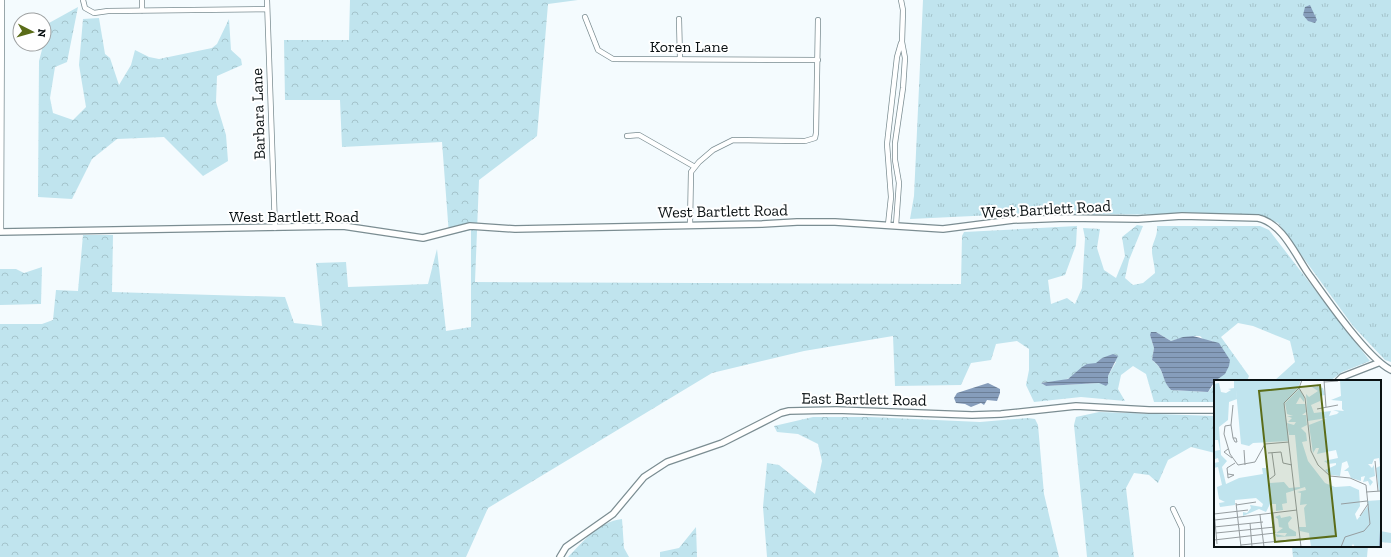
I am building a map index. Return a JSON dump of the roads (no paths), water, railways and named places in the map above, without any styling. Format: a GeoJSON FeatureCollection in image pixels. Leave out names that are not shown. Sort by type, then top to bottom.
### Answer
{"type":"FeatureCollection","features":[{"type":"Feature","properties":{"kind":"street"},"geometry":{"type":"LineString","coordinates":[[0,232],[2,0]]}},
{"type":"Feature","properties":{"kind":"street"},"geometry":{"type":"LineString","coordinates":[[83,0],[85,8],[94,13],[108,11],[267,9]]}},
{"type":"Feature","properties":{"kind":"street"},"geometry":{"type":"LineString","coordinates":[[142,0],[142,11]]}},
{"type":"Feature","properties":{"kind":"street","name":"Barbara Lane"},"geometry":{"type":"LineString","coordinates":[[267,0],[275,228]]}},
{"type":"Feature","properties":{"kind":"street"},"geometry":{"type":"LineString","coordinates":[[896,225],[900,198],[895,143],[904,66],[902,42],[903,10],[901,0]]}},
{"type":"Feature","properties":{"kind":"street","name":"Koren Lane"},"geometry":{"type":"LineString","coordinates":[[585,17],[598,50],[608,57],[634,60],[818,60]]}},
{"type":"Feature","properties":{"kind":"street"},"geometry":{"type":"LineString","coordinates":[[679,19],[680,59]]}},
{"type":"Feature","properties":{"kind":"street"},"geometry":{"type":"LineString","coordinates":[[690,225],[691,172],[713,150],[733,140],[805,141],[814,138],[816,132],[818,20]]}},
{"type":"Feature","properties":{"kind":"street"},"geometry":{"type":"LineString","coordinates":[[888,225],[891,197],[887,144],[897,65],[902,42]]}},
{"type":"Feature","properties":{"kind":"street"},"geometry":{"type":"LineString","coordinates":[[897,65],[904,66]]}},
{"type":"Feature","properties":{"kind":"street"},"geometry":{"type":"LineString","coordinates":[[627,136],[639,135],[695,167]]}},
{"type":"Feature","properties":{"kind":"street"},"geometry":{"type":"LineString","coordinates":[[891,197],[900,198]]}},
{"type":"Feature","properties":{"kind":"street","name":"West Bartlett Road"},"geometry":{"type":"LineString","coordinates":[[0,232],[355,227],[423,238],[470,226],[514,229],[835,222],[943,229],[1013,220],[1066,218],[1138,219],[1182,216],[1258,218],[1266,219],[1278,228],[1308,273],[1378,363]]}},
{"type":"Feature","properties":{"kind":"street"},"geometry":{"type":"LineString","coordinates":[[1339,380],[1342,377],[1378,363],[1391,370]]}},
{"type":"Feature","properties":{"kind":"street","name":"East Bartlett Road"},"geometry":{"type":"LineString","coordinates":[[560,557],[566,547],[613,514],[644,477],[667,462],[722,443],[782,413],[789,411],[836,410],[972,415],[1001,414],[1076,406],[1170,410],[1214,410]]}},
{"type":"Feature","properties":{"kind":"street"},"geometry":{"type":"LineString","coordinates":[[1173,509],[1182,528],[1182,557]]}}]}
